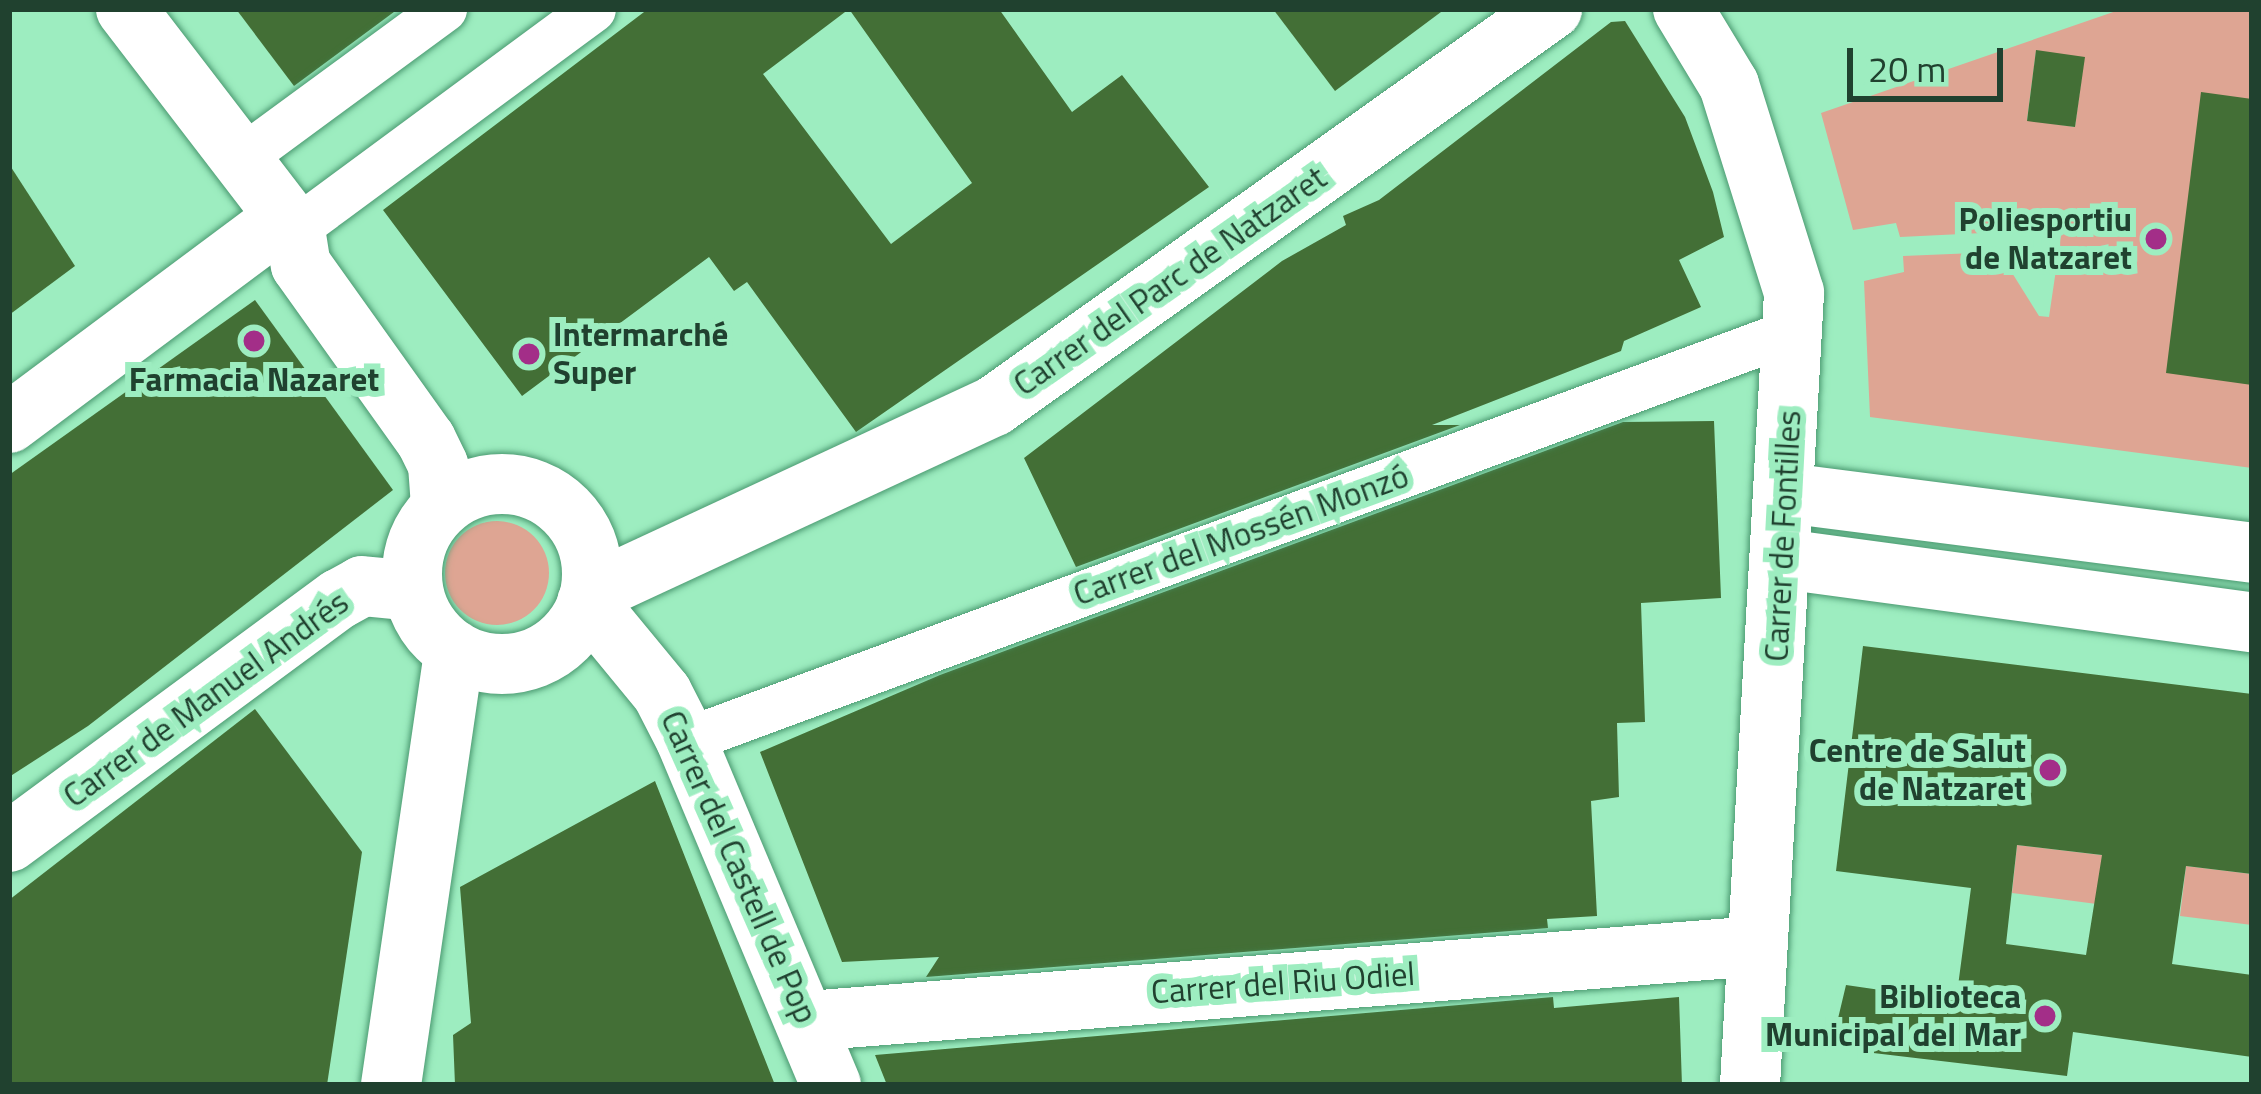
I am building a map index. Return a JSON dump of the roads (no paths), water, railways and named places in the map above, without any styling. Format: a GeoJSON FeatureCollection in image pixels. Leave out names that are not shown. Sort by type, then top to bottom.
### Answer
{"type":"FeatureCollection","features":[{"type":"Feature","properties":{"kind":"street"},"geometry":{"type":"LineString","coordinates":[[126,9],[290,223],[301,265],[426,440],[438,465],[441,506],[412,561],[412,591],[422,617],[454,650],[486,663],[542,656],[578,623],[589,598],[586,543],[572,517],[515,484],[488,460],[326,242],[290,223]]}},
{"type":"Feature","properties":{"kind":"street"},"geometry":{"type":"LineString","coordinates":[[242,158],[444,9]]}},
{"type":"Feature","properties":{"kind":"street"},"geometry":{"type":"LineString","coordinates":[[9,423],[593,9]]}},
{"type":"Feature","properties":{"kind":"street","name":"Carrer del Parc de Natzaret"},"geometry":{"type":"LineString","coordinates":[[589,598],[767,518],[994,406],[1552,9]]}},
{"type":"Feature","properties":{"kind":"street","name":"Carrer de Fontilles"},"geometry":{"type":"LineString","coordinates":[[1683,9],[1729,85],[1794,293],[1783,559],[1750,1085]]}},
{"type":"Feature","properties":{"kind":"street","name":"Carrer del Mossén Monzó"},"geometry":{"type":"LineString","coordinates":[[686,740],[1795,330]]}},
{"type":"Feature","properties":{"kind":"street"},"geometry":{"type":"LineString","coordinates":[[441,506],[488,484],[515,484]]}},
{"type":"Feature","properties":{"kind":"street"},"geometry":{"type":"LineString","coordinates":[[1786,493],[2252,553]]}},
{"type":"Feature","properties":{"kind":"street"},"geometry":{"type":"LineString","coordinates":[[1783,559],[2252,622]]}},
{"type":"Feature","properties":{"kind":"street","name":"Carrer de Manuel Andrés"},"geometry":{"type":"LineString","coordinates":[[9,842],[339,599],[362,586],[412,591]]}},
{"type":"Feature","properties":{"kind":"street","name":"Carrer del Castell de Pop"},"geometry":{"type":"LineString","coordinates":[[589,598],[652,679],[686,740],[831,1085]]}},
{"type":"Feature","properties":{"kind":"street"},"geometry":{"type":"LineString","coordinates":[[391,1085],[454,650]]}},
{"type":"Feature","properties":{"kind":"street","name":"Carrer del Riu Odiel"},"geometry":{"type":"LineString","coordinates":[[808,1021],[1757,946]]}},
{"type":"Feature","properties":{"kind":"place","name":"Poliesportiu de Natzaret"},"geometry":{"type":"Point","coordinates":[2156,239]}},
{"type":"Feature","properties":{"kind":"place","name":"Farmacia Nazaret"},"geometry":{"type":"Point","coordinates":[254,341]}},
{"type":"Feature","properties":{"kind":"place","name":"Intermarché Super"},"geometry":{"type":"Point","coordinates":[529,354]}},
{"type":"Feature","properties":{"kind":"place","name":"Centre de Salut de Natzaret"},"geometry":{"type":"Point","coordinates":[2050,770]}},
{"type":"Feature","properties":{"kind":"place","name":"Biblioteca Municipal del Mar"},"geometry":{"type":"Point","coordinates":[2045,1016]}}]}
